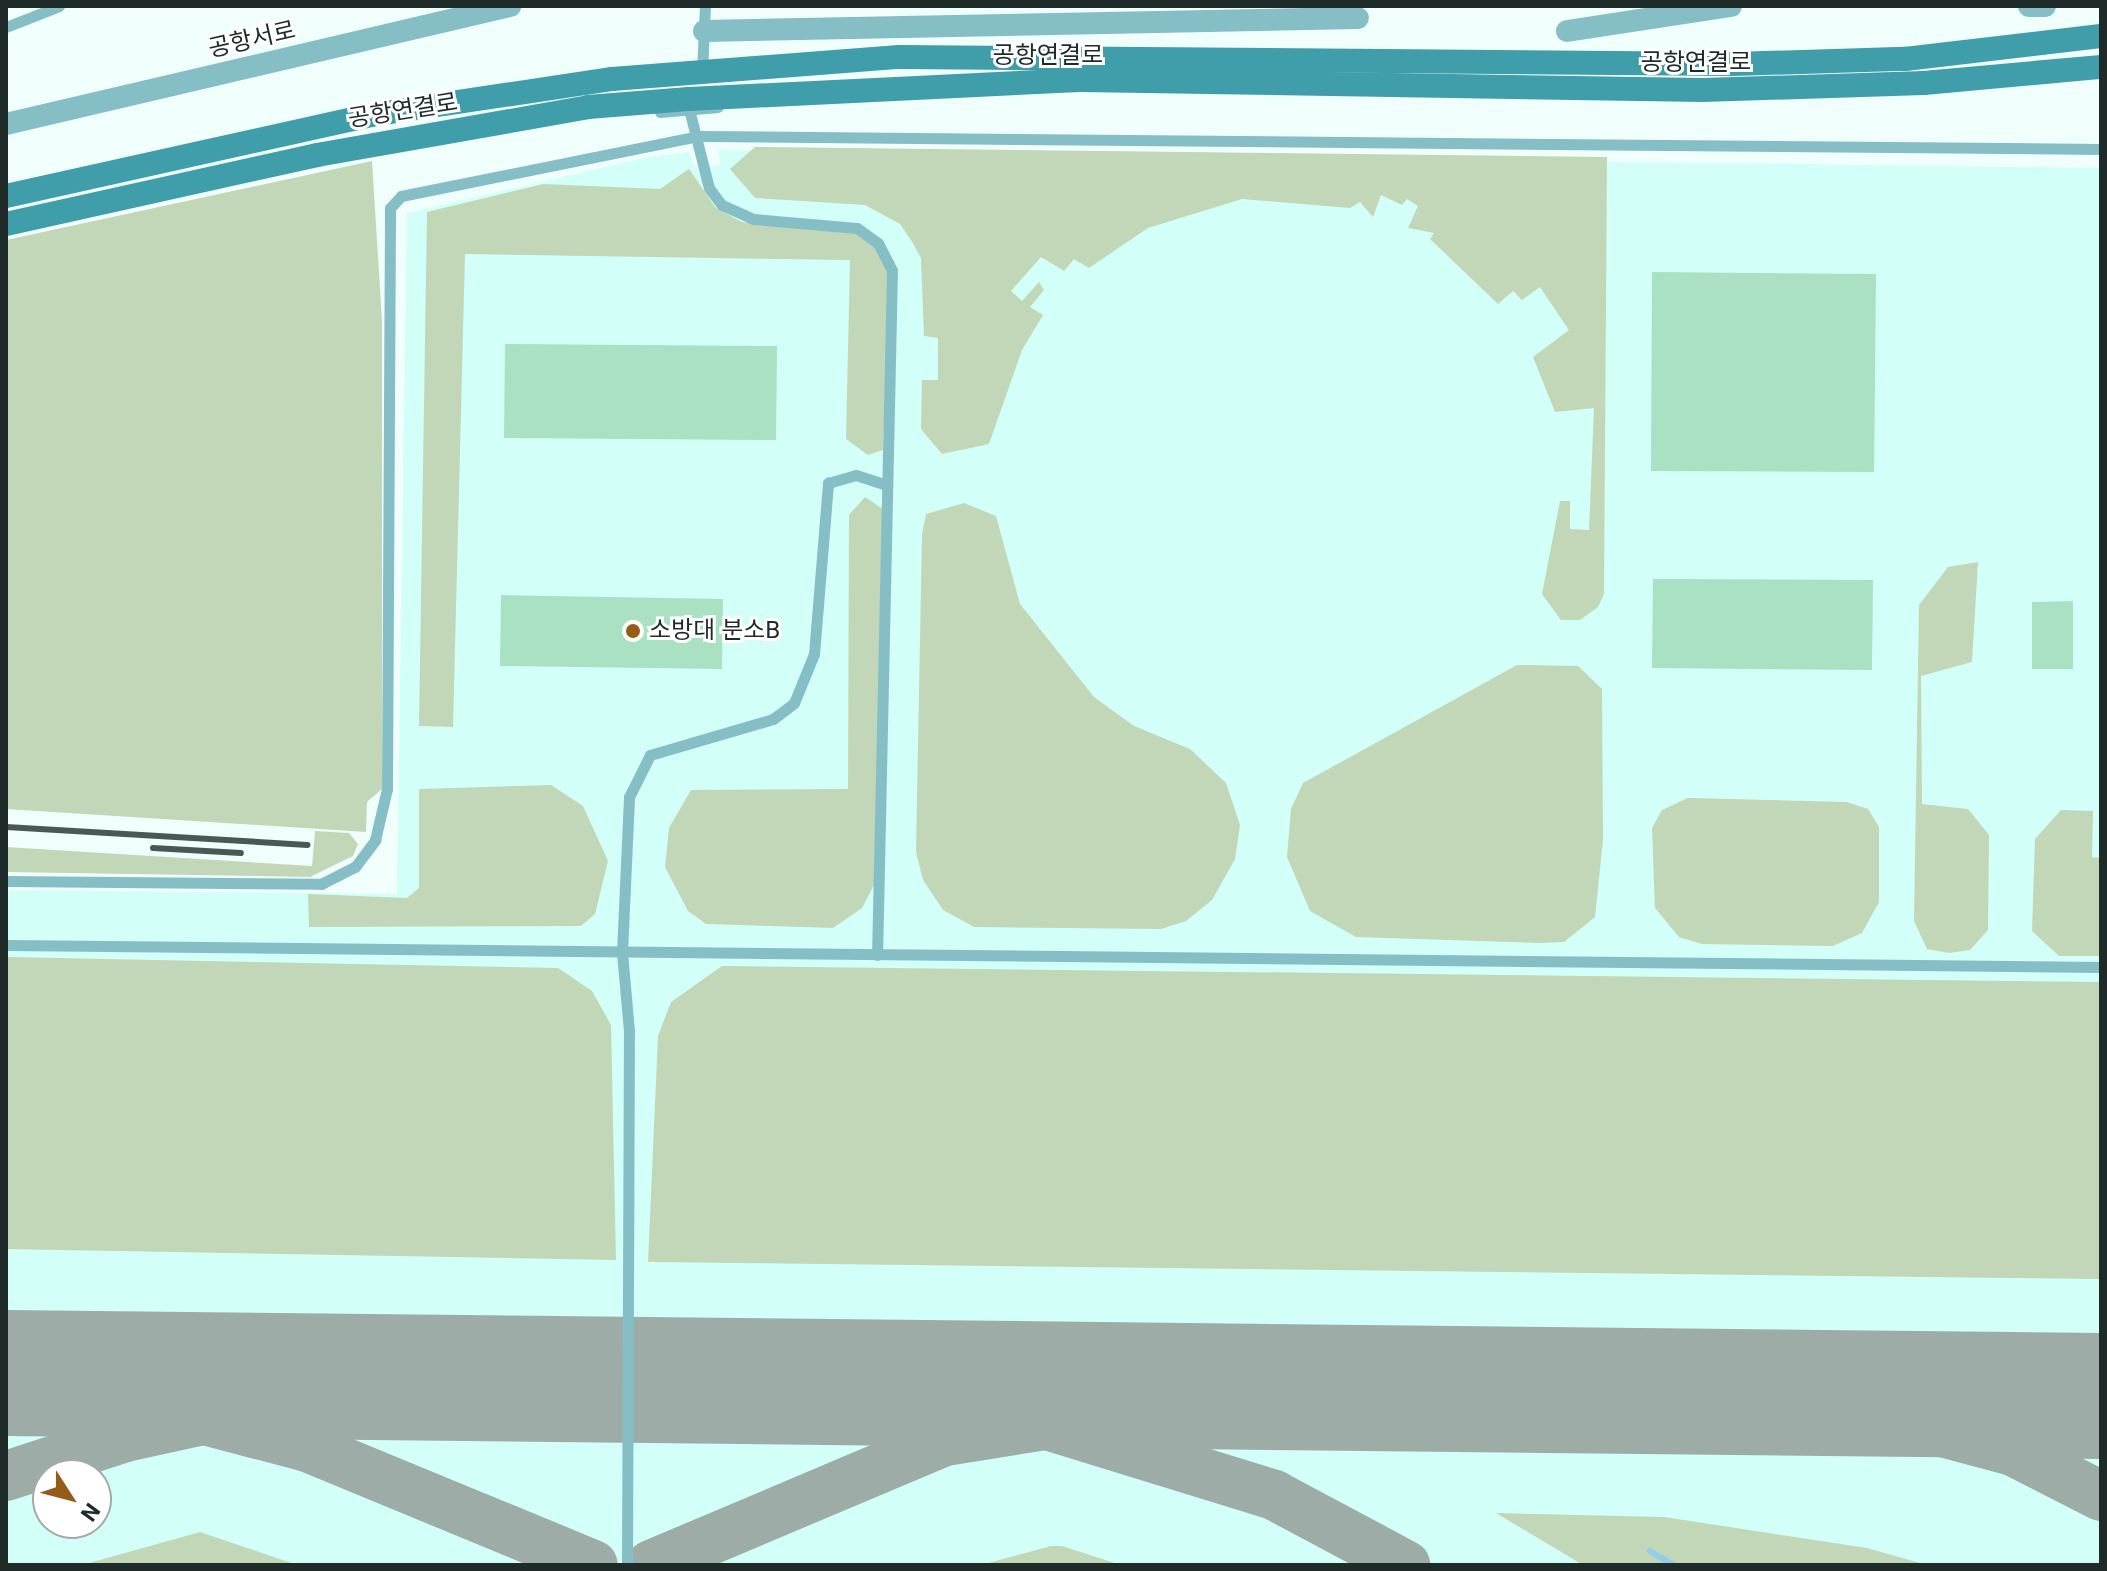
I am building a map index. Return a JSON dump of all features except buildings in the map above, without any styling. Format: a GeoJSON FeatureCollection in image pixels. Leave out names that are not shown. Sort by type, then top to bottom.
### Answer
{"type":"FeatureCollection","features":[{"type":"Feature","properties":{"kind":"street","name":"공항서로"},"geometry":{"type":"LineString","coordinates":[[6,124],[510,6]]}},
{"type":"Feature","properties":{"kind":"street"},"geometry":{"type":"LineString","coordinates":[[1567,31],[1731,6]]}},
{"type":"Feature","properties":{"kind":"street"},"geometry":{"type":"LineString","coordinates":[[2029,6],[2045,6]]}},
{"type":"Feature","properties":{"kind":"street"},"geometry":{"type":"LineString","coordinates":[[704,31],[1358,18]]}},
{"type":"Feature","properties":{"kind":"street","name":"공항연결로"},"geometry":{"type":"LineString","coordinates":[[6,196],[371,115],[702,72],[1031,55],[1732,64],[1905,59],[2101,36]]}},
{"type":"Feature","properties":{"kind":"street","name":"공항연결로"},"geometry":{"type":"LineString","coordinates":[[6,224],[317,155],[588,107],[1080,80],[1703,90],[1924,83],[2101,67]]}},
{"type":"Feature","properties":{"kind":"lane"},"geometry":{"type":"LineString","coordinates":[[6,27],[59,6]]}},
{"type":"Feature","properties":{"kind":"lane"},"geometry":{"type":"LineString","coordinates":[[702,72],[705,6]]}},
{"type":"Feature","properties":{"kind":"lane"},"geometry":{"type":"LineString","coordinates":[[588,107],[690,113],[767,96]]}},
{"type":"Feature","properties":{"kind":"lane"},"geometry":{"type":"LineString","coordinates":[[690,113],[709,188],[737,213],[841,222],[878,243],[892,270],[877,955]]}},
{"type":"Feature","properties":{"kind":"lane"},"geometry":{"type":"LineString","coordinates":[[6,881],[321,884],[355,867],[375,840],[387,789],[393,201],[698,136],[2101,149]]}},
{"type":"Feature","properties":{"kind":"lane"},"geometry":{"type":"LineString","coordinates":[[627,1565],[629,1047],[622,952],[637,772],[660,751],[773,719],[794,703],[814,654],[828,483],[856,475],[887,485]]}},
{"type":"Feature","properties":{"kind":"lane"},"geometry":{"type":"LineString","coordinates":[[6,945],[2101,967]]}},
{"type":"Feature","properties":{"kind":"shaded area"},"geometry":{"type":"Polygon","coordinates":[[[755,147],[1607,157],[1604,594],[1598,607],[1580,620],[1561,620],[1542,594],[1560,501],[1570,501],[1570,529],[1589,530],[1594,408],[1555,412],[1533,357],[1569,330],[1540,287],[1522,300],[1513,291],[1498,304],[1430,239],[1434,233],[1408,228],[1418,206],[1407,199],[1402,205],[1381,195],[1373,217],[1360,202],[1350,208],[1242,199],[1148,228],[1089,268],[1074,259],[1064,271],[1041,257],[1011,291],[1022,301],[1039,282],[1044,290],[1030,307],[1043,315],[1022,350],[989,444],[942,454],[921,429],[922,380],[938,380],[938,338],[924,336],[921,258],[911,240],[900,224],[865,205],[755,198],[730,169],[755,147]]]}},
{"type":"Feature","properties":{"kind":"shaded area"},"geometry":{"type":"Polygon","coordinates":[[[718,150],[2101,168],[2101,1565],[6,1565],[6,890],[397,894],[407,213],[649,157],[689,152],[695,168],[721,165],[718,150]]]}},
{"type":"Feature","properties":{"kind":"shaded area"},"geometry":{"type":"Polygon","coordinates":[[[372,161],[382,320],[382,789],[367,802],[366,832],[6,809],[6,240],[372,161]]]}},
{"type":"Feature","properties":{"kind":"shaded area"},"geometry":{"type":"Polygon","coordinates":[[[689,169],[716,208],[742,222],[865,232],[889,271],[883,450],[868,455],[846,439],[850,260],[465,254],[453,727],[419,726],[427,212],[543,184],[660,189],[689,169]]]}},
{"type":"Feature","properties":{"kind":"shaded area"},"geometry":{"type":"Polygon","coordinates":[[[865,497],[886,511],[885,864],[862,908],[833,928],[706,924],[688,911],[665,867],[669,828],[691,790],[848,789],[849,515],[865,497]]]}},
{"type":"Feature","properties":{"kind":"shaded area"},"geometry":{"type":"Polygon","coordinates":[[[964,503],[996,516],[1020,604],[1094,697],[1134,726],[1190,749],[1226,783],[1240,825],[1235,859],[1212,900],[1186,921],[1161,929],[974,927],[943,910],[923,880],[916,852],[922,534],[926,514],[964,503]]]}},
{"type":"Feature","properties":{"kind":"shaded area"},"geometry":{"type":"Polygon","coordinates":[[[1978,562],[1972,662],[1921,676],[1922,804],[1968,809],[1989,835],[1988,930],[1970,950],[1949,953],[1927,949],[1914,921],[1919,605],[1948,567],[1978,562]]]}},
{"type":"Feature","properties":{"kind":"shaded area"},"geometry":{"type":"Polygon","coordinates":[[[1517,665],[1578,666],[1602,689],[1603,840],[1595,917],[1564,942],[1540,943],[1356,937],[1310,911],[1287,857],[1291,809],[1303,783],[1517,665]]]}},
{"type":"Feature","properties":{"kind":"shaded area"},"geometry":{"type":"Polygon","coordinates":[[[551,785],[583,806],[608,861],[595,914],[581,926],[309,927],[308,894],[407,898],[419,888],[419,789],[551,785]]]}},
{"type":"Feature","properties":{"kind":"shaded area"},"geometry":{"type":"Polygon","coordinates":[[[1688,798],[1847,802],[1868,809],[1879,827],[1879,902],[1862,933],[1833,946],[1702,944],[1679,937],[1655,908],[1652,828],[1662,810],[1688,798]]]}},
{"type":"Feature","properties":{"kind":"shaded area"},"geometry":{"type":"Polygon","coordinates":[[[2061,810],[2093,811],[2092,857],[2101,858],[2101,956],[2059,956],[2032,931],[2035,839],[2061,810]]]}},
{"type":"Feature","properties":{"kind":"shaded area"},"geometry":{"type":"Polygon","coordinates":[[[315,831],[349,833],[358,844],[353,856],[310,877],[6,872],[6,847],[312,866],[315,831]]]}},
{"type":"Feature","properties":{"kind":"shaded area"},"geometry":{"type":"Polygon","coordinates":[[[6,957],[558,968],[592,991],[611,1025],[616,1260],[6,1249],[6,957]]]}},
{"type":"Feature","properties":{"kind":"shaded area"},"geometry":{"type":"Polygon","coordinates":[[[722,966],[2101,982],[2101,1279],[648,1262],[658,1036],[671,1002],[722,966]]]}},
{"type":"Feature","properties":{"kind":"shaded area"},"geometry":{"type":"Polygon","coordinates":[[[1496,1513],[1664,1517],[1867,1548],[1927,1565],[1583,1565],[1496,1513]]]}},
{"type":"Feature","properties":{"kind":"shaded area"},"geometry":{"type":"Polygon","coordinates":[[[200,1532],[297,1565],[82,1565],[200,1532]]]}},
{"type":"Feature","properties":{"kind":"shaded area"},"geometry":{"type":"Polygon","coordinates":[[[1051,1546],[1062,1546],[1121,1565],[981,1565],[1051,1546]]]}},
{"type":"Feature","properties":{"kind":"waterway"},"geometry":{"type":"LineString","coordinates":[[1650,1551],[1673,1565]]}},
{"type":"Feature","properties":{"kind":"taxiway"},"geometry":{"type":"LineString","coordinates":[[6,1476],[125,1437],[290,1401],[550,1380]]}},
{"type":"Feature","properties":{"kind":"taxiway"},"geometry":{"type":"LineString","coordinates":[[786,1382],[1047,1425],[1274,1495],[1405,1565]]}},
{"type":"Feature","properties":{"kind":"taxiway"},"geometry":{"type":"LineString","coordinates":[[6,1383],[148,1405],[307,1447],[593,1565]]}},
{"type":"Feature","properties":{"kind":"taxiway"},"geometry":{"type":"LineString","coordinates":[[651,1565],[945,1441],[1289,1386]]}},
{"type":"Feature","properties":{"kind":"taxiway"},"geometry":{"type":"LineString","coordinates":[[1793,1392],[2013,1451],[2101,1496]]}},
{"type":"Feature","properties":{"kind":"runway"},"geometry":{"type":"LineString","coordinates":[[6,1373],[2101,1396]]}},
{"type":"Feature","properties":{"kind":"railway"},"geometry":{"type":"LineString","coordinates":[[6,827],[307,845]]}},
{"type":"Feature","properties":{"kind":"railway"},"geometry":{"type":"LineString","coordinates":[[153,848],[241,853]]}},
{"type":"Feature","properties":{"kind":"place","name":"소방대 분소B"},"geometry":{"type":"Point","coordinates":[633,631]}}]}
